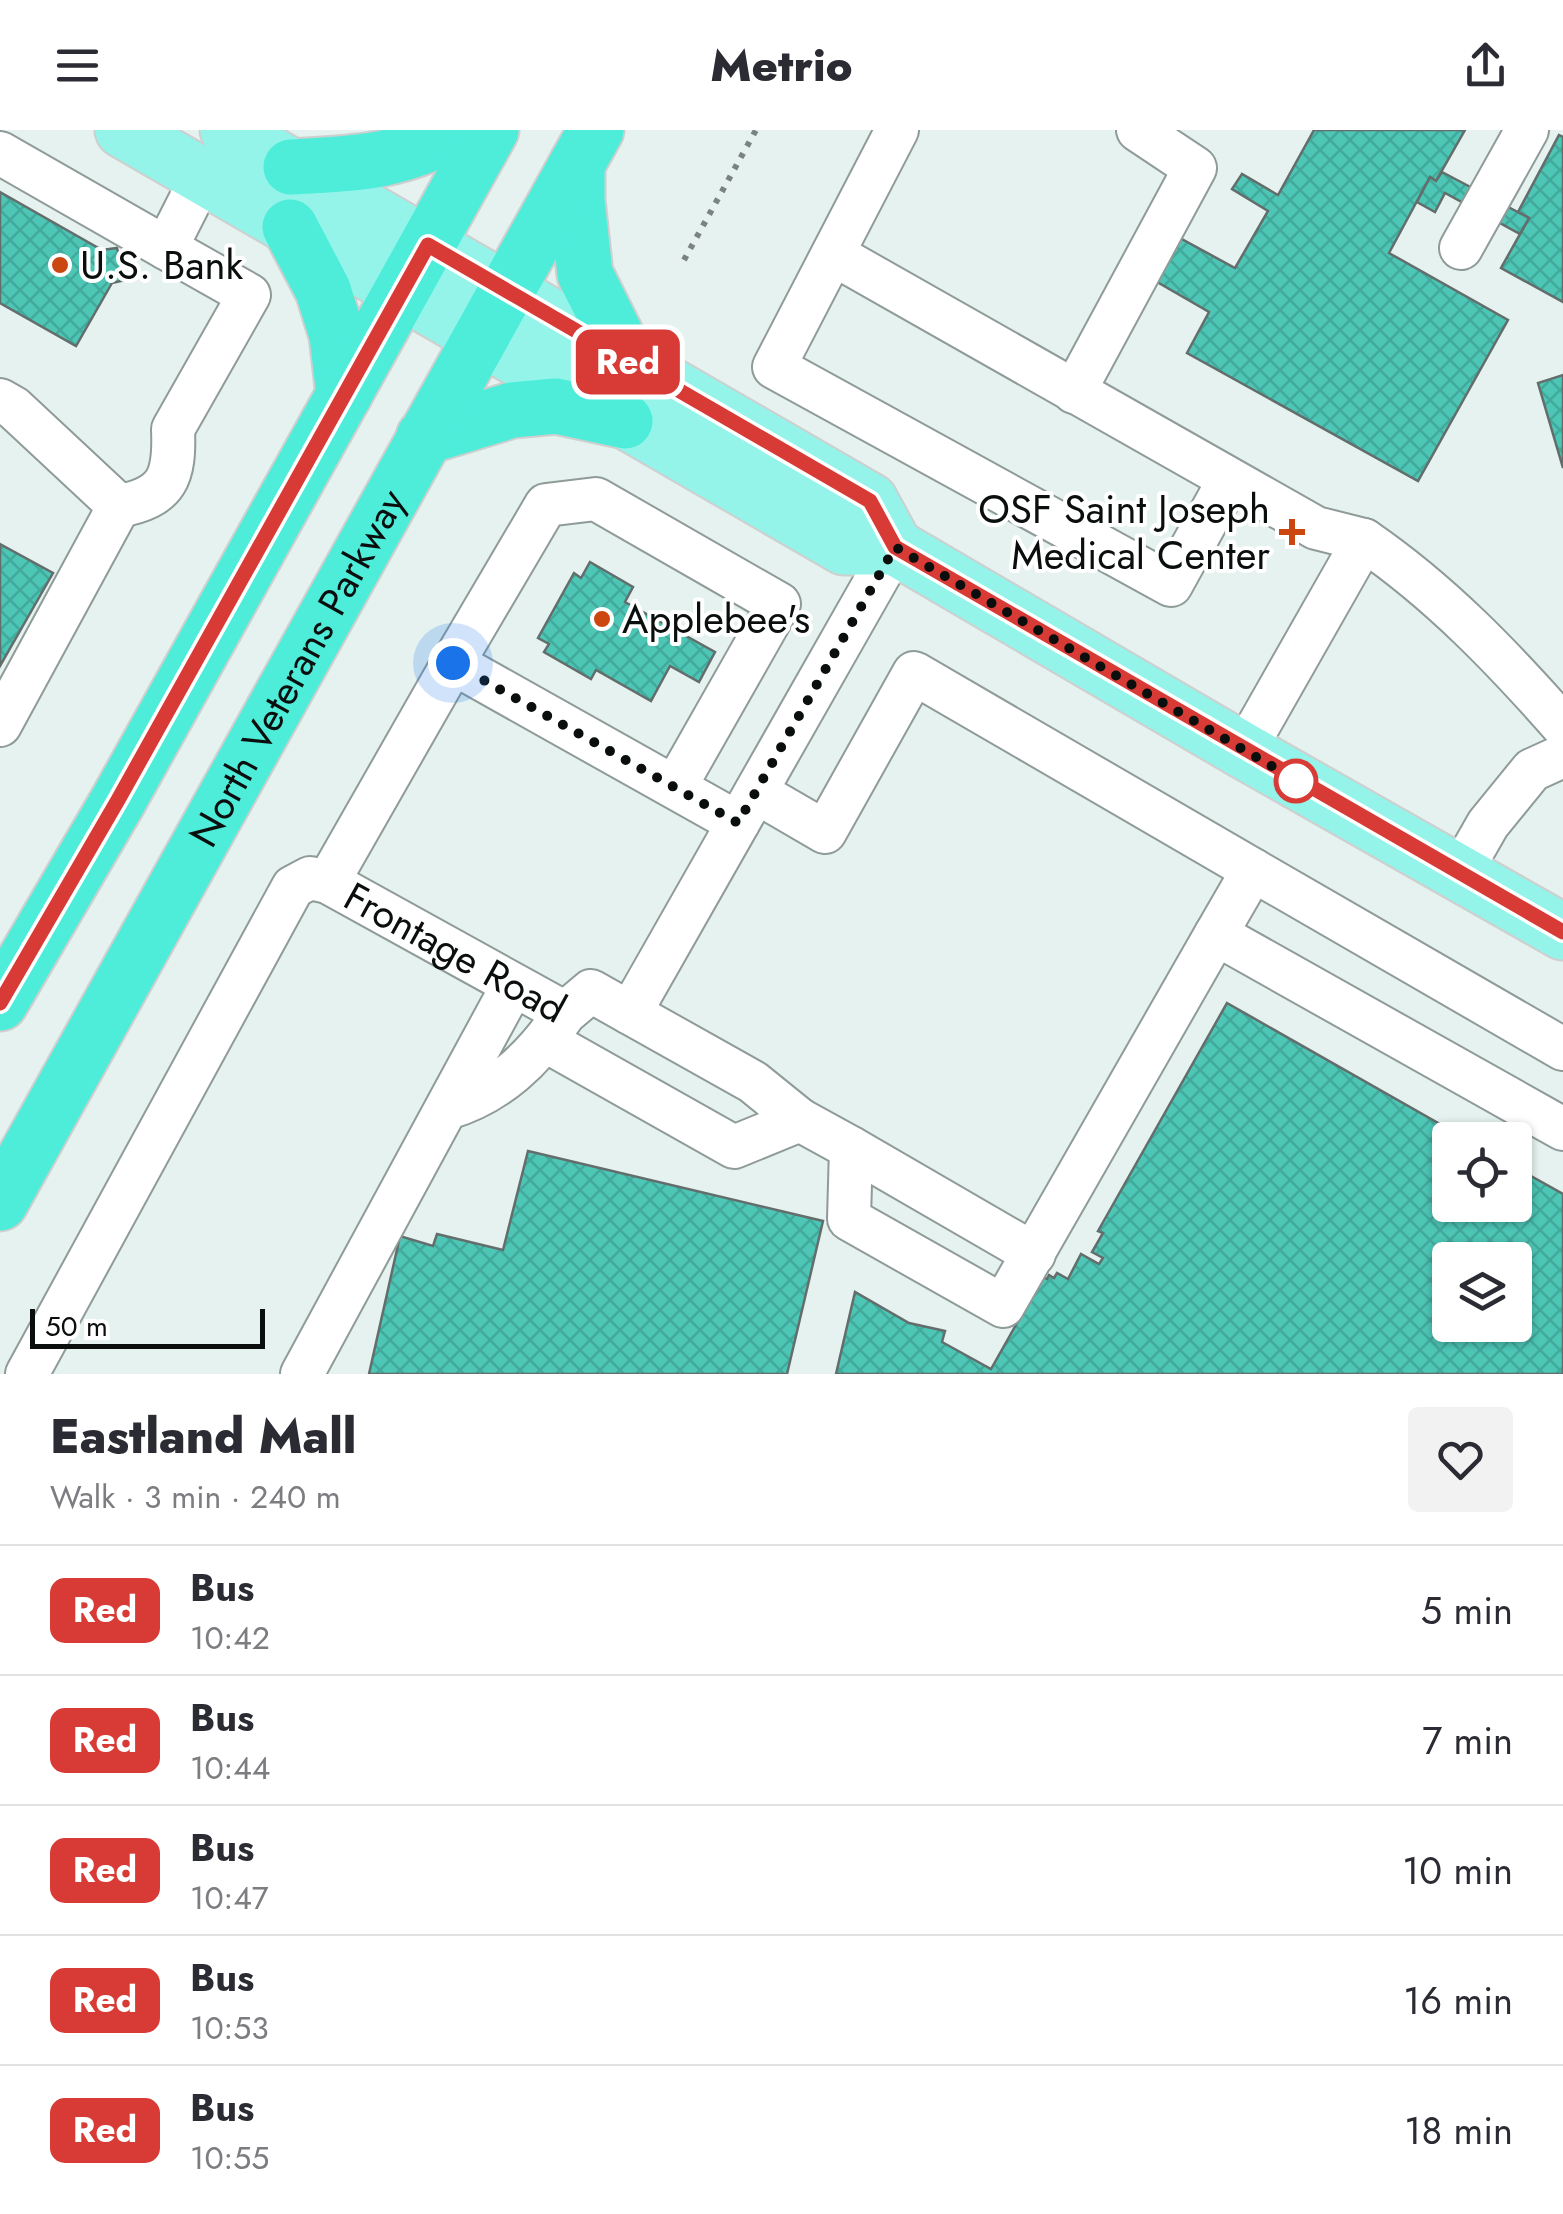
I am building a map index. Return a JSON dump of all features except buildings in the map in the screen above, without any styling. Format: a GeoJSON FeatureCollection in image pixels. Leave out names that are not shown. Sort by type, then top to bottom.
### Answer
{"type":"FeatureCollection","features":[{"type":"Feature","properties":{"kind":"highway"},"geometry":{"type":"LineString","coordinates":[[291,167],[375,162],[428,146],[459,130]]}},
{"type":"Feature","properties":{"kind":"highway"},"geometry":{"type":"LineString","coordinates":[[0,1003],[127,784],[491,130]]}},
{"type":"Feature","properties":{"kind":"highway"},"geometry":{"type":"LineString","coordinates":[[586,147],[577,201],[586,274],[628,362]]}},
{"type":"Feature","properties":{"kind":"highway","name":"North Veterans Parkway"},"geometry":{"type":"LineString","coordinates":[[0,1203],[586,147]]}},
{"type":"Feature","properties":{"kind":"highway"},"geometry":{"type":"LineString","coordinates":[[290,227],[323,290],[337,335],[344,395]]}},
{"type":"Feature","properties":{"kind":"highway"},"geometry":{"type":"LineString","coordinates":[[424,438],[512,410],[556,406],[625,421]]}},
{"type":"Feature","properties":{"kind":"main road"},"geometry":{"type":"LineString","coordinates":[[122,130],[844,547],[895,547],[1563,932]]}},
{"type":"Feature","properties":{"kind":"main road"},"geometry":{"type":"LineString","coordinates":[[228,130],[870,501],[895,547]]}},
{"type":"Feature","properties":{"kind":"street"},"geometry":{"type":"LineString","coordinates":[[897,130],[774,367],[1170,585],[1228,480]]}},
{"type":"Feature","properties":{"kind":"street"},"geometry":{"type":"LineString","coordinates":[[1074,392],[1195,168],[1138,130]]}},
{"type":"Feature","properties":{"kind":"street"},"geometry":{"type":"LineString","coordinates":[[1460,248],[1527,130]]}},
{"type":"Feature","properties":{"kind":"street"},"geometry":{"type":"LineString","coordinates":[[0,153],[249,296],[173,429],[174,452],[166,484],[147,501],[119,506]]}},
{"type":"Feature","properties":{"kind":"street"},"geometry":{"type":"LineString","coordinates":[[166,248],[202,176]]}},
{"type":"Feature","properties":{"kind":"street"},"geometry":{"type":"LineString","coordinates":[[833,254],[1316,528],[1364,540],[1401,565],[1503,658],[1563,726]]}},
{"type":"Feature","properties":{"kind":"street"},"geometry":{"type":"LineString","coordinates":[[0,400],[14,408],[119,506]]}},
{"type":"Feature","properties":{"kind":"street"},"geometry":{"type":"LineString","coordinates":[[328,882],[546,505],[596,499],[779,604],[676,787]]}},
{"type":"Feature","properties":{"kind":"street"},"geometry":{"type":"LineString","coordinates":[[0,726],[119,506]]}},
{"type":"Feature","properties":{"kind":"street"},"geometry":{"type":"LineString","coordinates":[[1244,751],[1364,540]]}},
{"type":"Feature","properties":{"kind":"street"},"geometry":{"type":"LineString","coordinates":[[895,547],[630,1013],[753,1082],[800,1120],[1034,1254]]}},
{"type":"Feature","properties":{"kind":"street"},"geometry":{"type":"LineString","coordinates":[[453,663],[676,787],[826,832],[914,672],[1563,1049]]}},
{"type":"Feature","properties":{"kind":"street"},"geometry":{"type":"LineString","coordinates":[[1460,874],[1488,824],[1532,770],[1563,756]]}},
{"type":"Feature","properties":{"kind":"street"},"geometry":{"type":"LineString","coordinates":[[851,1148],[850,1219],[1004,1306],[1253,870]]}},
{"type":"Feature","properties":{"kind":"street","name":"Frontage Road"},"geometry":{"type":"LineString","coordinates":[[27,1374],[293,886],[310,878],[328,882],[513,985],[556,1027],[591,992],[630,1013]]}},
{"type":"Feature","properties":{"kind":"street"},"geometry":{"type":"LineString","coordinates":[[1216,934],[1563,1129]]}},
{"type":"Feature","properties":{"kind":"street"},"geometry":{"type":"LineString","coordinates":[[302,1374],[513,985]]}},
{"type":"Feature","properties":{"kind":"street"},"geometry":{"type":"LineString","coordinates":[[448,1108],[469,1102],[531,1059],[556,1027],[734,1147],[800,1120]]}},
{"type":"Feature","properties":{"kind":"path"},"geometry":{"type":"LineString","coordinates":[[684,260],[756,130]]}},
{"type":"Feature","properties":{"kind":"bus line","name":"Red"},"geometry":{"type":"LineString","coordinates":[[0,1003],[428,245],[870,501],[895,547],[1563,932]]}},
{"type":"Feature","properties":{"kind":"place","name":"U.S. Bank"},"geometry":{"type":"Point","coordinates":[60,265]}},
{"type":"Feature","properties":{"kind":"place","name":"OSF Saint Joseph Medical Center"},"geometry":{"type":"Point","coordinates":[1292,532]}},
{"type":"Feature","properties":{"kind":"place","name":"Applebee's"},"geometry":{"type":"Point","coordinates":[602,619]}},
{"type":"Feature","properties":{"kind":"route"},"geometry":{"type":"LineString","coordinates":[[453,663],[738,823],[895,547],[1306,786],[1296,781]]}}]}
